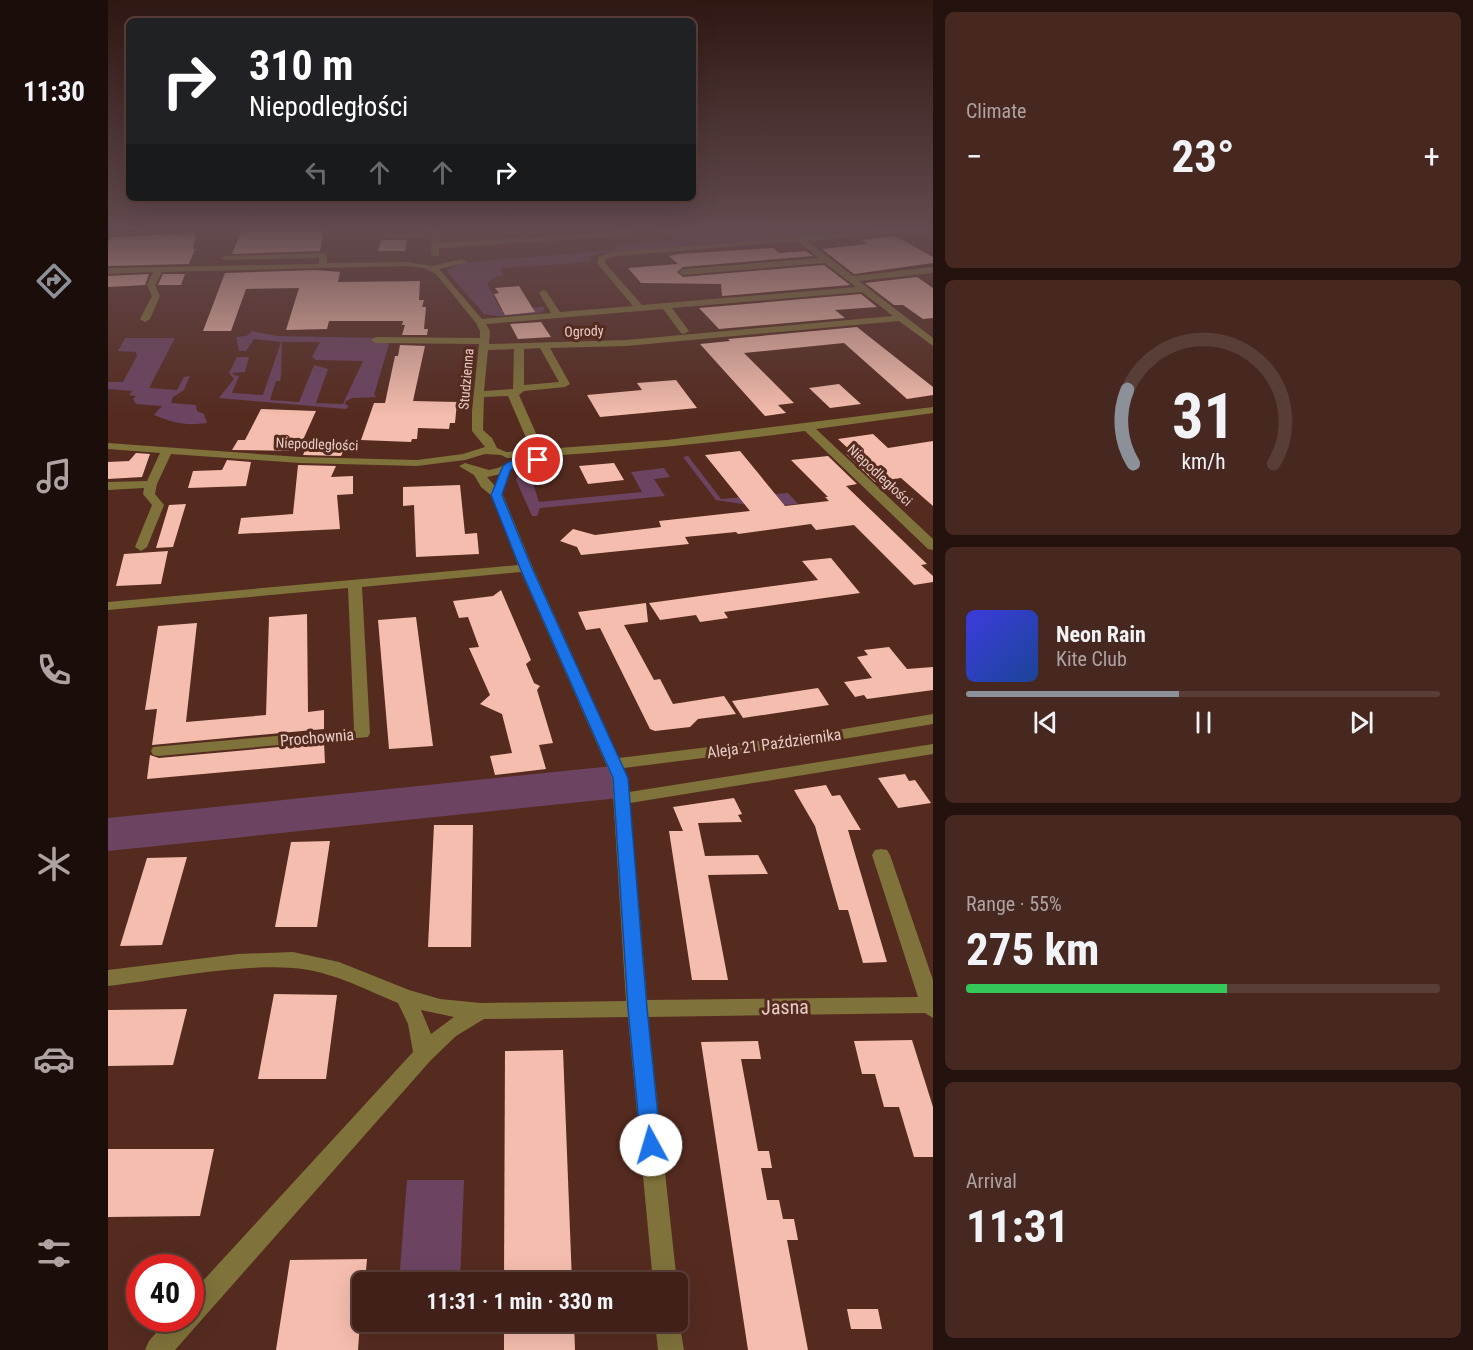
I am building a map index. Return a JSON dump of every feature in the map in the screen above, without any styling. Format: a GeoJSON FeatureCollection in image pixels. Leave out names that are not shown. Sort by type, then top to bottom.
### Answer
{"type":"FeatureCollection","features":[{"type":"Feature","properties":{"kind":"street"},"geometry":{"type":"LineString","coordinates":[[145,319],[156,296],[153,290]]}},
{"type":"Feature","properties":{"kind":"street","name":"Studzienna"},"geometry":{"type":"LineString","coordinates":[[453,290],[485,331],[478,431],[488,440],[492,450]]}},
{"type":"Feature","properties":{"kind":"street"},"geometry":{"type":"LineString","coordinates":[[624,290],[639,308]]}},
{"type":"Feature","properties":{"kind":"street","name":"Ogrody"},"geometry":{"type":"LineString","coordinates":[[480,322],[851,290]]}},
{"type":"Feature","properties":{"kind":"street"},"geometry":{"type":"LineString","coordinates":[[864,290],[933,343]]}},
{"type":"Feature","properties":{"kind":"street","name":"Ogrody"},"geometry":{"type":"LineString","coordinates":[[543,293],[557,315]]}},
{"type":"Feature","properties":{"kind":"street"},"geometry":{"type":"LineString","coordinates":[[665,305],[684,331]]}},
{"type":"Feature","properties":{"kind":"street","name":"Ogrody"},"geometry":{"type":"LineString","coordinates":[[484,344],[519,347],[626,343],[901,318]]}},
{"type":"Feature","properties":{"kind":"street","name":"Studzienna"},"geometry":{"type":"LineString","coordinates":[[376,340],[484,344]]}},
{"type":"Feature","properties":{"kind":"street"},"geometry":{"type":"LineString","coordinates":[[479,394],[565,384],[544,346]]}},
{"type":"Feature","properties":{"kind":"street"},"geometry":{"type":"LineString","coordinates":[[519,347],[515,390],[533,440]]}},
{"type":"Feature","properties":{"kind":"street","name":"Niepodległości"},"geometry":{"type":"LineString","coordinates":[[479,472],[508,463],[561,454],[807,427],[933,410]]}},
{"type":"Feature","properties":{"kind":"street","name":"Niepodległości"},"geometry":{"type":"LineString","coordinates":[[807,427],[933,546]]}},
{"type":"Feature","properties":{"kind":"street"},"geometry":{"type":"LineString","coordinates":[[477,452],[474,441],[478,431]]}},
{"type":"Feature","properties":{"kind":"street","name":"Niepodległości"},"geometry":{"type":"LineString","coordinates":[[108,446],[300,460],[417,463],[438,466],[465,462]]}},
{"type":"Feature","properties":{"kind":"street"},"geometry":{"type":"LineString","coordinates":[[141,548],[158,505],[149,494],[151,484],[167,450]]}},
{"type":"Feature","properties":{"kind":"street"},"geometry":{"type":"LineString","coordinates":[[497,495],[508,463],[492,450],[477,452],[465,462],[479,472],[485,484],[497,495],[526,568],[620,778],[638,1008],[663,1272]]}},
{"type":"Feature","properties":{"kind":"street"},"geometry":{"type":"LineString","coordinates":[[108,486],[151,484]]}},
{"type":"Feature","properties":{"kind":"street"},"geometry":{"type":"LineString","coordinates":[[108,606],[526,568]]}},
{"type":"Feature","properties":{"kind":"street","name":"Prochownia"},"geometry":{"type":"LineString","coordinates":[[159,751],[362,733],[355,583]]}},
{"type":"Feature","properties":{"kind":"street","name":"Aleja 21 Października"},"geometry":{"type":"LineString","coordinates":[[615,764],[814,739],[933,719]]}},
{"type":"Feature","properties":{"kind":"street","name":"Aleja 21 Października"},"geometry":{"type":"LineString","coordinates":[[621,799],[933,749]]}},
{"type":"Feature","properties":{"kind":"street"},"geometry":{"type":"LineString","coordinates":[[881,855],[932,1007]]}},
{"type":"Feature","properties":{"kind":"street","name":"Jasna"},"geometry":{"type":"LineString","coordinates":[[108,978],[238,962],[293,960],[339,970],[405,997],[440,1007],[481,1011],[932,1007]]}},
{"type":"Feature","properties":{"kind":"street"},"geometry":{"type":"LineString","coordinates":[[405,997],[418,1024],[424,1054]]}},
{"type":"Feature","properties":{"kind":"street"},"geometry":{"type":"LineString","coordinates":[[204,1298],[424,1054],[449,1030],[481,1011]]}},
{"type":"Feature","properties":{"kind":"street"},"geometry":{"type":"LineString","coordinates":[[158,1350],[174,1332]]}},
{"type":"Feature","properties":{"kind":"street"},"geometry":{"type":"LineString","coordinates":[[669,1332],[671,1350]]}},
{"type":"Feature","properties":{"kind":"shaded area"},"geometry":{"type":"Polygon","coordinates":[[[463,290],[491,290],[501,310],[543,307],[545,310],[540,313],[498,316],[484,314],[463,290]]]}},
{"type":"Feature","properties":{"kind":"shaded area"},"geometry":{"type":"Polygon","coordinates":[[[252,331],[278,336],[386,338],[385,341],[389,344],[374,395],[377,397],[352,398],[346,401],[345,404],[349,406],[346,409],[219,398],[234,379],[229,373],[237,357],[249,357],[245,372],[232,373],[239,376],[232,393],[263,395],[281,342],[254,339],[246,351],[239,351],[236,337],[246,336],[252,331]],[[282,342],[280,381],[276,381],[270,400],[299,402],[314,365],[328,369],[316,403],[343,404],[363,361],[316,360],[312,357],[320,342],[282,342]]]}},
{"type":"Feature","properties":{"kind":"shaded area"},"geometry":{"type":"Polygon","coordinates":[[[125,338],[175,338],[149,388],[177,390],[184,377],[190,376],[184,390],[173,397],[171,403],[196,405],[197,411],[204,414],[207,423],[186,424],[168,420],[154,415],[162,406],[136,404],[133,399],[136,396],[129,395],[132,391],[108,389],[108,382],[123,382],[137,356],[136,352],[118,351],[125,338]]]}},
{"type":"Feature","properties":{"kind":"shaded area"},"geometry":{"type":"Polygon","coordinates":[[[688,456],[721,499],[788,493],[798,504],[761,507],[716,500],[683,457],[688,456]]]}},
{"type":"Feature","properties":{"kind":"shaded area"},"geometry":{"type":"Polygon","coordinates":[[[530,466],[529,471],[539,502],[642,492],[631,472],[664,468],[670,477],[654,479],[665,496],[540,508],[537,516],[532,516],[516,480],[530,466]]]}},
{"type":"Feature","properties":{"kind":"shaded area"},"geometry":{"type":"Polygon","coordinates":[[[613,766],[619,798],[108,851],[108,818],[613,766]]]}},
{"type":"Feature","properties":{"kind":"shaded area"},"geometry":{"type":"Polygon","coordinates":[[[407,1180],[464,1180],[460,1272],[400,1272],[407,1180]]]}},
{"type":"Feature","properties":{"kind":"building"},"geometry":{"type":"Polygon","coordinates":[[[219,290],[246,290],[231,331],[203,331],[219,290]]]}},
{"type":"Feature","properties":{"kind":"building"},"geometry":{"type":"Polygon","coordinates":[[[298,290],[420,290],[419,300],[424,300],[422,307],[426,307],[424,329],[428,329],[427,335],[402,335],[405,325],[402,325],[403,321],[329,321],[327,329],[286,330],[298,290]]]}},
{"type":"Feature","properties":{"kind":"building"},"geometry":{"type":"Polygon","coordinates":[[[497,290],[521,290],[535,312],[505,315],[494,294],[499,293],[497,290]]]}},
{"type":"Feature","properties":{"kind":"building"},"geometry":{"type":"Polygon","coordinates":[[[722,290],[792,290],[722,296],[722,290]]]}},
{"type":"Feature","properties":{"kind":"building"},"geometry":{"type":"Polygon","coordinates":[[[874,290],[933,290],[933,318],[923,319],[903,305],[894,305],[874,290]]]}},
{"type":"Feature","properties":{"kind":"building"},"geometry":{"type":"Polygon","coordinates":[[[861,294],[877,307],[835,310],[845,318],[719,329],[699,308],[861,294]]]}},
{"type":"Feature","properties":{"kind":"building"},"geometry":{"type":"Polygon","coordinates":[[[541,322],[551,337],[518,339],[510,324],[541,322]]]}},
{"type":"Feature","properties":{"kind":"building"},"geometry":{"type":"Polygon","coordinates":[[[857,327],[933,387],[933,395],[907,399],[844,343],[744,353],[794,403],[778,405],[786,413],[765,416],[700,344],[730,341],[728,339],[857,327]]]}},
{"type":"Feature","properties":{"kind":"building"},"geometry":{"type":"Polygon","coordinates":[[[400,345],[425,346],[413,401],[457,402],[455,423],[450,423],[449,429],[418,428],[417,439],[412,439],[411,442],[361,440],[374,403],[385,403],[395,356],[398,356],[400,345]]]}},
{"type":"Feature","properties":{"kind":"building"},"geometry":{"type":"Polygon","coordinates":[[[676,380],[697,408],[600,417],[587,395],[642,390],[637,383],[676,380]]]}},
{"type":"Feature","properties":{"kind":"building"},"geometry":{"type":"Polygon","coordinates":[[[839,384],[861,404],[830,408],[809,388],[839,384]]]}},
{"type":"Feature","properties":{"kind":"building"},"geometry":{"type":"Polygon","coordinates":[[[261,409],[316,411],[298,451],[232,450],[238,440],[245,440],[261,409]]]}},
{"type":"Feature","properties":{"kind":"building"},"geometry":{"type":"Polygon","coordinates":[[[873,434],[888,448],[933,441],[933,506],[901,478],[875,482],[846,454],[854,454],[838,439],[873,434]]]}},
{"type":"Feature","properties":{"kind":"building"},"geometry":{"type":"Polygon","coordinates":[[[309,442],[347,443],[341,456],[303,455],[309,442]]]}},
{"type":"Feature","properties":{"kind":"building"},"geometry":{"type":"Polygon","coordinates":[[[740,451],[785,506],[829,501],[825,497],[828,497],[791,460],[828,456],[857,484],[846,486],[927,564],[921,565],[933,576],[933,582],[914,585],[854,525],[816,530],[811,524],[738,534],[736,532],[685,537],[689,544],[581,555],[577,547],[560,541],[573,529],[595,535],[661,527],[659,521],[750,511],[705,455],[740,451]]]}},
{"type":"Feature","properties":{"kind":"building"},"geometry":{"type":"Polygon","coordinates":[[[136,453],[150,454],[142,477],[108,479],[108,462],[129,461],[136,453]]]}},
{"type":"Feature","properties":{"kind":"building"},"geometry":{"type":"Polygon","coordinates":[[[227,460],[251,462],[246,486],[188,488],[193,471],[222,470],[227,460]]]}},
{"type":"Feature","properties":{"kind":"building"},"geometry":{"type":"Polygon","coordinates":[[[614,463],[624,480],[588,484],[579,466],[614,463]]]}},
{"type":"Feature","properties":{"kind":"building"},"geometry":{"type":"Polygon","coordinates":[[[298,465],[336,466],[331,477],[353,476],[353,494],[337,495],[340,529],[238,534],[241,518],[293,514],[298,465]]]}},
{"type":"Feature","properties":{"kind":"building"},"geometry":{"type":"Polygon","coordinates":[[[460,485],[465,534],[477,533],[479,554],[416,557],[414,505],[403,506],[403,487],[460,485]]]}},
{"type":"Feature","properties":{"kind":"building"},"geometry":{"type":"Polygon","coordinates":[[[186,504],[173,547],[156,548],[169,505],[186,504]]]}},
{"type":"Feature","properties":{"kind":"building"},"geometry":{"type":"Polygon","coordinates":[[[168,551],[161,584],[116,586],[124,554],[168,551]]]}},
{"type":"Feature","properties":{"kind":"building"},"geometry":{"type":"Polygon","coordinates":[[[831,558],[860,593],[724,612],[728,618],[700,622],[696,615],[660,620],[649,603],[818,580],[802,561],[831,558]]]}},
{"type":"Feature","properties":{"kind":"building"},"geometry":{"type":"Polygon","coordinates":[[[501,590],[531,660],[526,664],[534,683],[540,686],[537,690],[553,743],[539,745],[546,769],[495,775],[490,756],[512,753],[502,714],[480,704],[490,695],[469,648],[479,647],[468,617],[459,618],[453,601],[493,596],[501,590]]]}},
{"type":"Feature","properties":{"kind":"building"},"geometry":{"type":"Polygon","coordinates":[[[646,603],[648,622],[624,625],[654,680],[660,679],[673,704],[724,696],[736,714],[698,719],[690,727],[655,731],[650,729],[600,628],[586,630],[578,612],[646,603]]]}},
{"type":"Feature","properties":{"kind":"building"},"geometry":{"type":"Polygon","coordinates":[[[307,614],[308,712],[324,710],[324,729],[152,745],[157,709],[145,710],[158,626],[197,623],[186,722],[266,715],[269,617],[307,614]]]}},
{"type":"Feature","properties":{"kind":"building"},"geometry":{"type":"Polygon","coordinates":[[[416,617],[433,746],[389,749],[378,620],[416,617]]]}},
{"type":"Feature","properties":{"kind":"building"},"geometry":{"type":"Polygon","coordinates":[[[889,647],[907,669],[933,667],[933,690],[867,699],[864,695],[855,697],[844,682],[872,678],[857,657],[868,655],[864,650],[889,647]]]}},
{"type":"Feature","properties":{"kind":"building"},"geometry":{"type":"Polygon","coordinates":[[[818,688],[829,705],[743,718],[732,701],[818,688]]]}},
{"type":"Feature","properties":{"kind":"building"},"geometry":{"type":"Polygon","coordinates":[[[324,743],[325,763],[147,779],[150,755],[159,758],[324,743]]]}},
{"type":"Feature","properties":{"kind":"building"},"geometry":{"type":"Polygon","coordinates":[[[905,774],[909,781],[915,780],[931,803],[898,808],[878,778],[905,774]]]}},
{"type":"Feature","properties":{"kind":"building"},"geometry":{"type":"Polygon","coordinates":[[[826,785],[832,796],[840,795],[861,830],[848,830],[887,962],[863,963],[848,910],[839,910],[815,826],[794,790],[826,785]]]}},
{"type":"Feature","properties":{"kind":"building"},"geometry":{"type":"Polygon","coordinates":[[[734,798],[742,814],[738,815],[742,822],[698,823],[705,856],[758,855],[768,874],[708,875],[728,980],[692,980],[669,831],[683,831],[673,807],[734,798]]]}},
{"type":"Feature","properties":{"kind":"building"},"geometry":{"type":"Polygon","coordinates":[[[434,825],[473,825],[471,947],[428,947],[434,825]]]}},
{"type":"Feature","properties":{"kind":"building"},"geometry":{"type":"Polygon","coordinates":[[[330,841],[317,927],[275,927],[291,842],[330,841]]]}},
{"type":"Feature","properties":{"kind":"building"},"geometry":{"type":"Polygon","coordinates":[[[187,857],[162,945],[120,946],[147,858],[187,857]]]}},
{"type":"Feature","properties":{"kind":"building"},"geometry":{"type":"Polygon","coordinates":[[[274,994],[337,995],[326,1079],[258,1079],[274,994]]]}},
{"type":"Feature","properties":{"kind":"building"},"geometry":{"type":"Polygon","coordinates":[[[187,1009],[173,1065],[108,1066],[108,1010],[187,1009]]]}},
{"type":"Feature","properties":{"kind":"building"},"geometry":{"type":"Polygon","coordinates":[[[912,1040],[933,1107],[933,1157],[914,1157],[899,1107],[884,1107],[875,1074],[862,1074],[854,1041],[912,1040]]]}},
{"type":"Feature","properties":{"kind":"building"},"geometry":{"type":"Polygon","coordinates":[[[758,1041],[761,1059],[741,1059],[758,1151],[769,1151],[772,1168],[761,1168],[767,1200],[779,1200],[783,1219],[794,1219],[798,1240],[787,1240],[808,1350],[748,1350],[701,1042],[758,1041]]]}},
{"type":"Feature","properties":{"kind":"building"},"geometry":{"type":"Polygon","coordinates":[[[563,1050],[572,1272],[504,1272],[505,1051],[563,1050]]]}},
{"type":"Feature","properties":{"kind":"building"},"geometry":{"type":"Polygon","coordinates":[[[108,1149],[214,1149],[200,1216],[108,1217],[108,1149]]]}},
{"type":"Feature","properties":{"kind":"building"},"geometry":{"type":"Polygon","coordinates":[[[367,1259],[366,1272],[352,1272],[352,1332],[359,1332],[358,1350],[276,1350],[290,1260],[367,1259]]]}},
{"type":"Feature","properties":{"kind":"building"},"geometry":{"type":"Polygon","coordinates":[[[847,1309],[878,1309],[882,1329],[851,1329],[847,1309]]]}},
{"type":"Feature","properties":{"kind":"building"},"geometry":{"type":"Polygon","coordinates":[[[504,1332],[574,1332],[575,1350],[504,1350],[504,1332]]]}},
{"type":"Feature","properties":{"kind":"route"},"geometry":{"type":"LineString","coordinates":[[538,460],[512,464],[504,470],[503,482],[497,495],[526,568],[620,778],[651,1145]]}}]}
